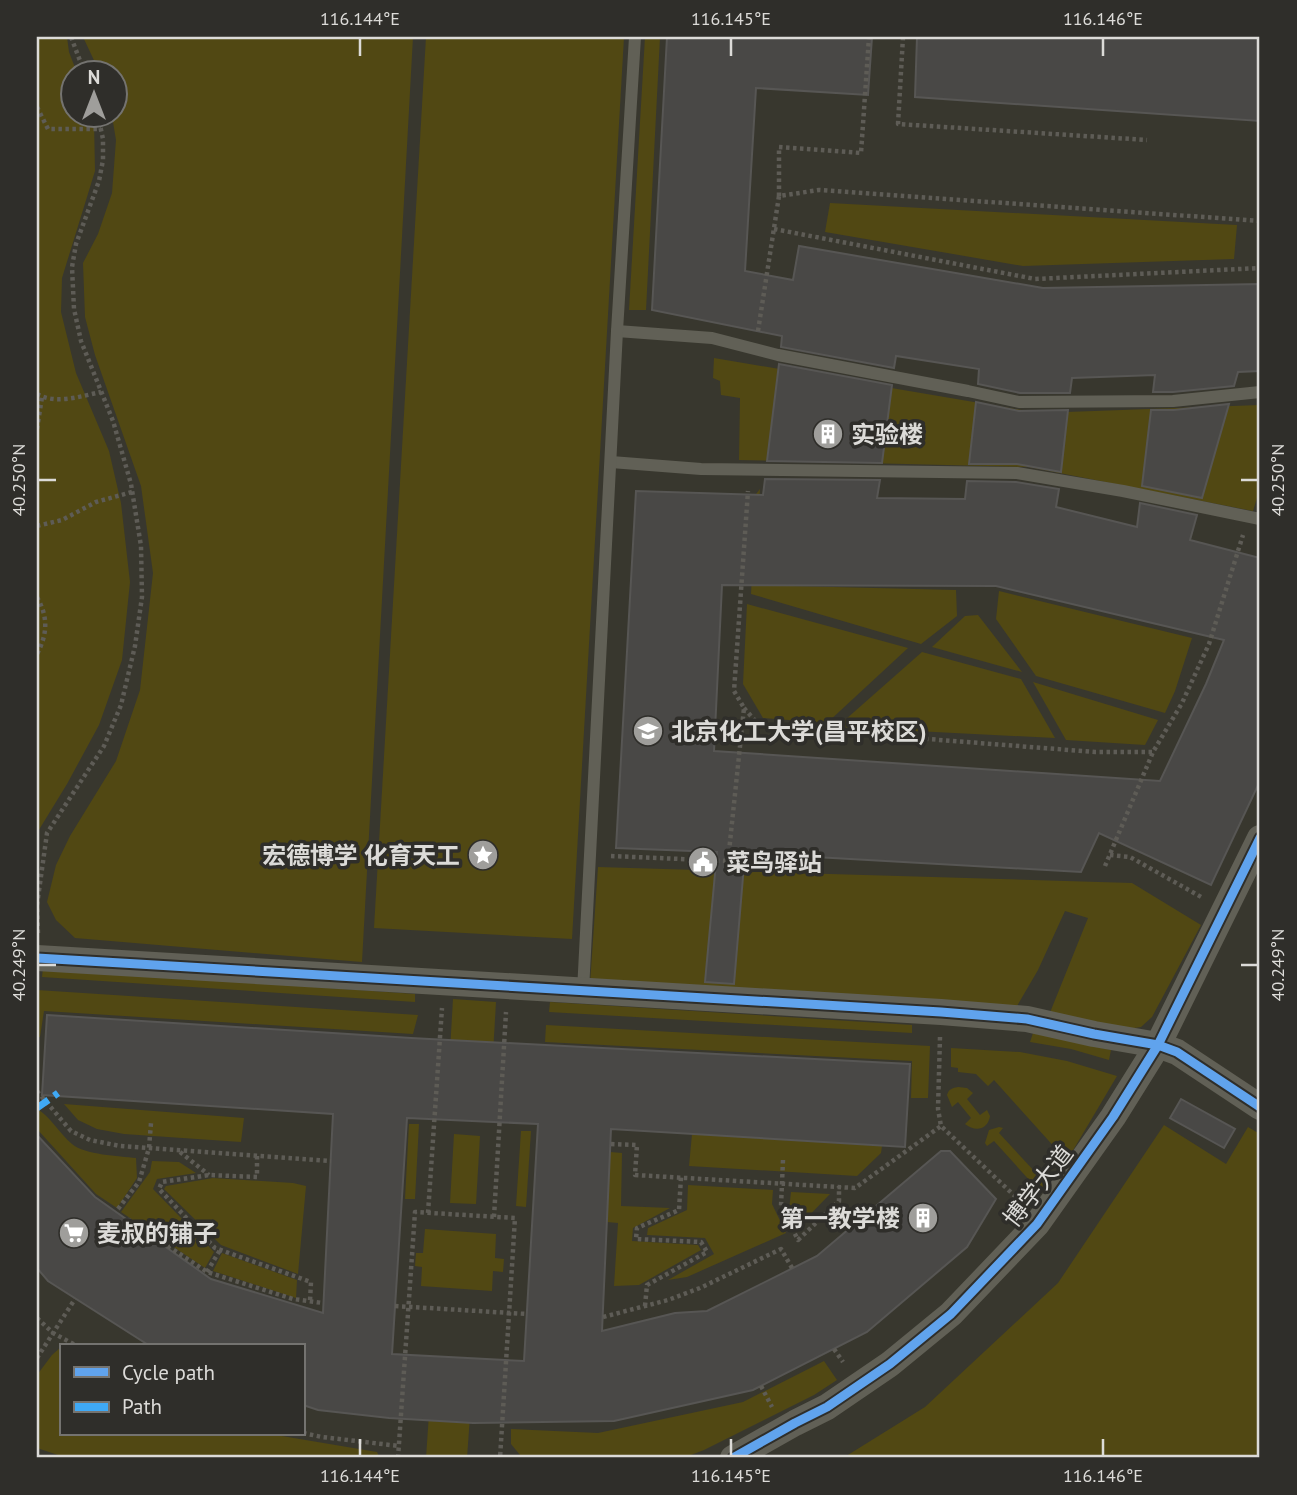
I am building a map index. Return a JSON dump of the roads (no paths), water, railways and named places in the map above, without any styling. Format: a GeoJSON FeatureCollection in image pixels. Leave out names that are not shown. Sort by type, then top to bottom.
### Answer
{"type":"FeatureCollection","features":[{"type":"Feature","properties":{"kind":"street","name":"博学大道"},"geometry":{"type":"LineString","coordinates":[[733,1458],[827,1407],[890,1364],[951,1314],[1037,1224],[1113,1117],[1158,1045],[1260,838]]}},
{"type":"Feature","properties":{"kind":"street"},"geometry":{"type":"LineString","coordinates":[[37,958],[1027,1019],[1158,1045],[1177,1052],[1260,1107]]}},
{"type":"Feature","properties":{"kind":"lane"},"geometry":{"type":"LineString","coordinates":[[583,992],[635,37]]}},
{"type":"Feature","properties":{"kind":"lane"},"geometry":{"type":"LineString","coordinates":[[617,331],[712,338],[778,355],[1019,402],[1173,401],[1260,392]]}},
{"type":"Feature","properties":{"kind":"lane"},"geometry":{"type":"LineString","coordinates":[[611,462],[701,469],[1017,473],[1254,518]]}},
{"type":"Feature","properties":{"kind":"place","name":"实验楼"},"geometry":{"type":"Point","coordinates":[828,434]}},
{"type":"Feature","properties":{"kind":"place","name":"北京化工大学(昌平校区)"},"geometry":{"type":"Point","coordinates":[648,731]}},
{"type":"Feature","properties":{"kind":"place","name":"宏德博学 化育天工"},"geometry":{"type":"Point","coordinates":[483,855]}},
{"type":"Feature","properties":{"kind":"place","name":"菜鸟驿站"},"geometry":{"type":"Point","coordinates":[703,862]}},
{"type":"Feature","properties":{"kind":"place","name":"第一教学楼"},"geometry":{"type":"Point","coordinates":[923,1218]}},
{"type":"Feature","properties":{"kind":"place","name":"麦叔的铺子"},"geometry":{"type":"Point","coordinates":[74,1233]}}]}
